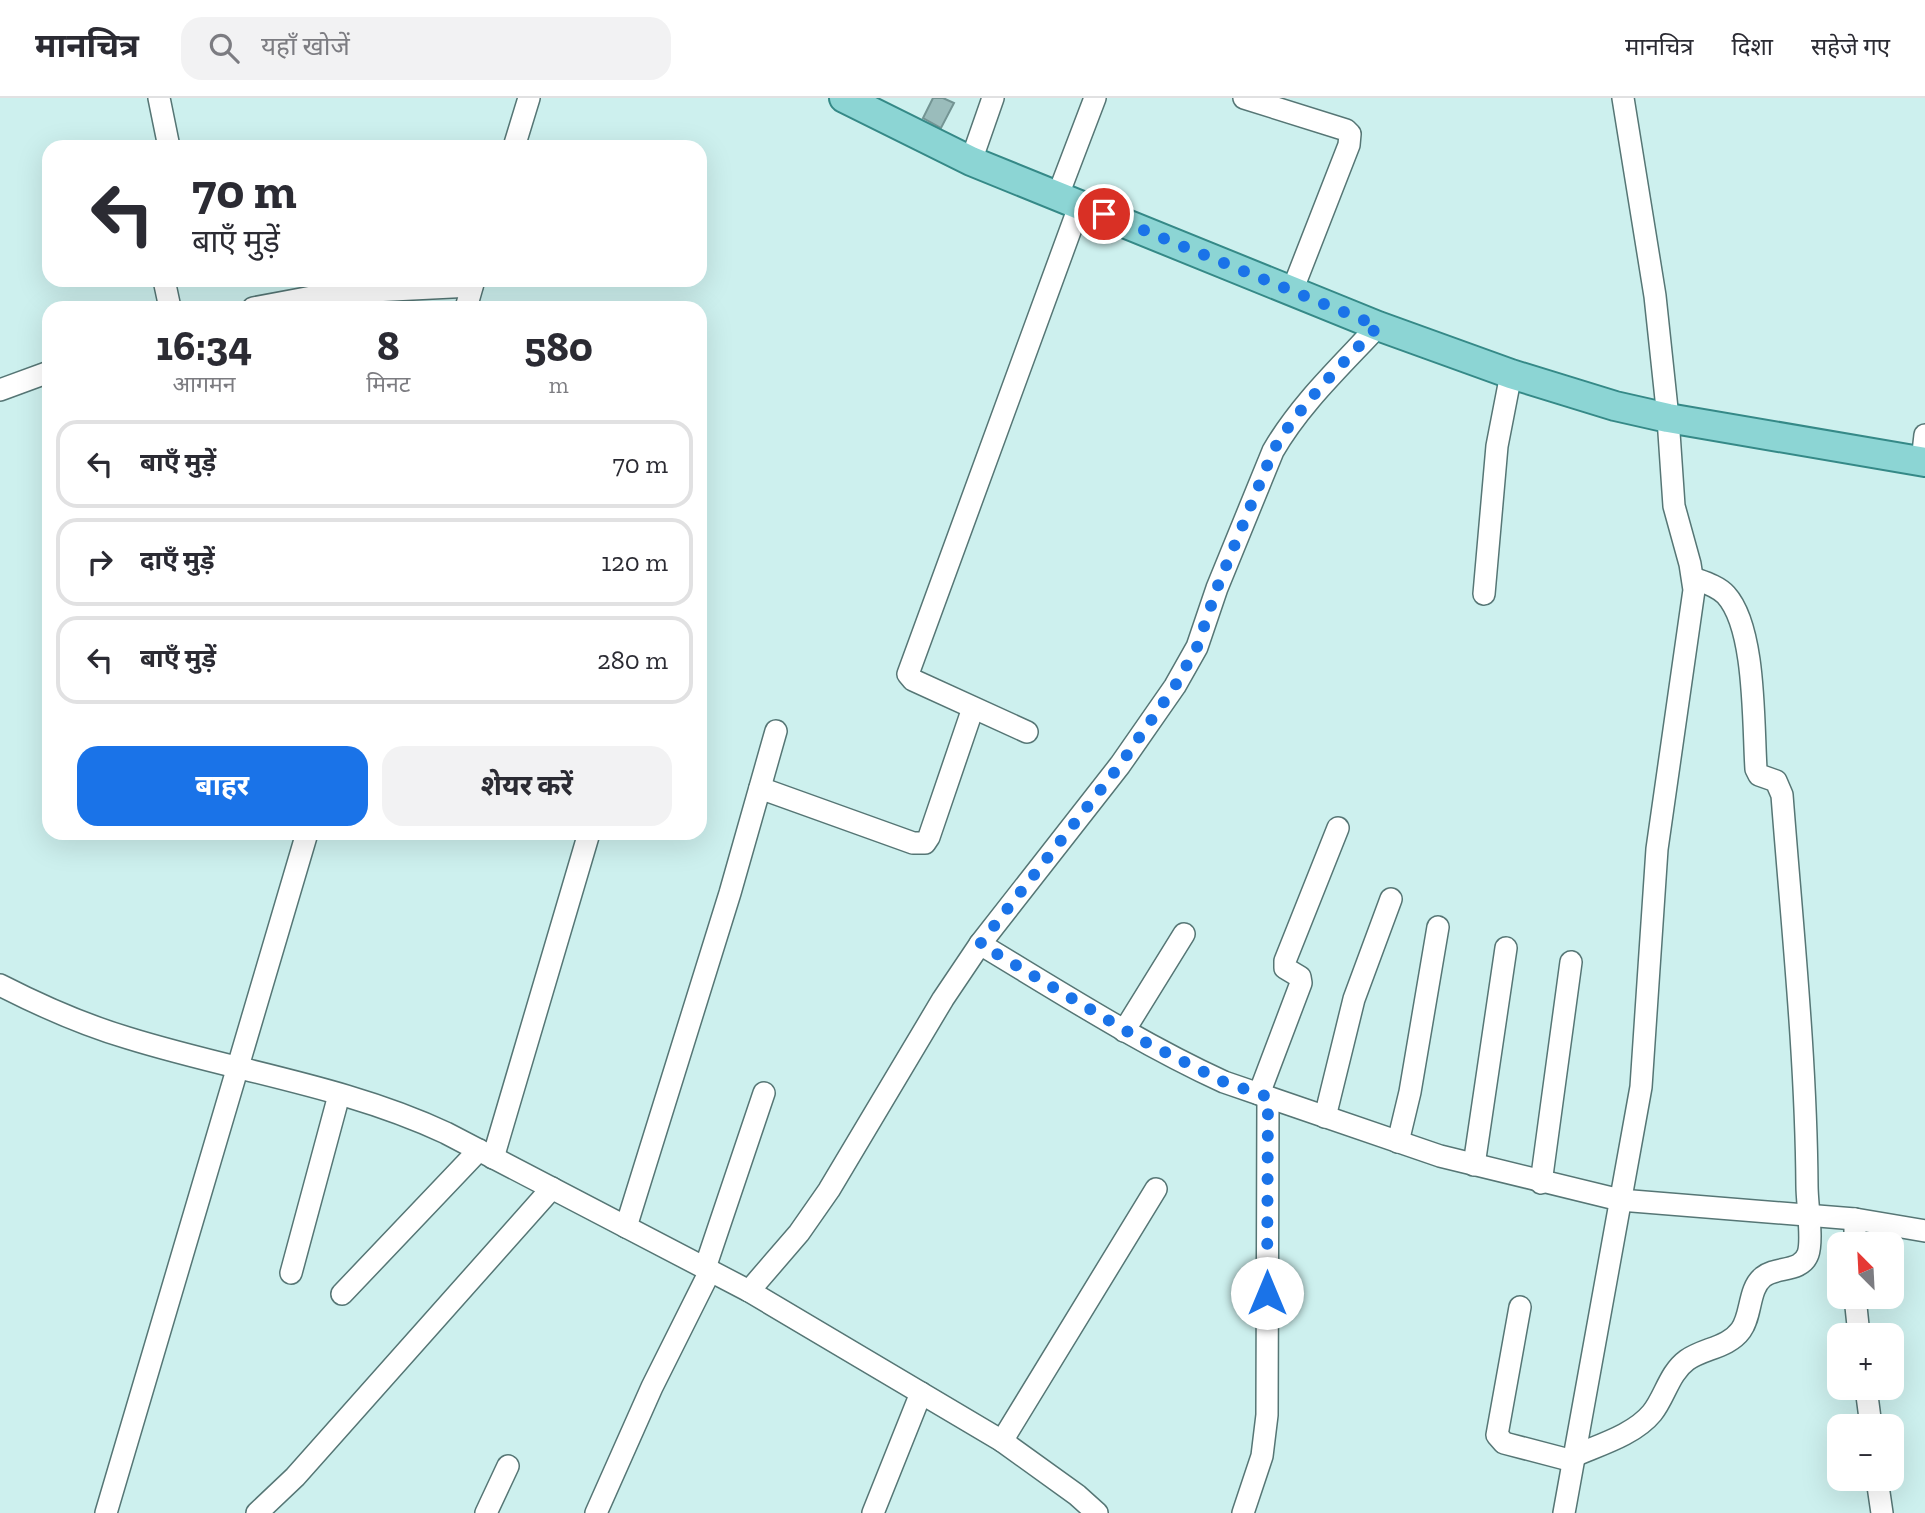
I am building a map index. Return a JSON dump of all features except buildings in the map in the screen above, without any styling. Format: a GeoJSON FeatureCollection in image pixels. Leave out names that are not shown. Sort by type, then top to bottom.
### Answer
{"type":"FeatureCollection","features":[{"type":"Feature","properties":{"kind":"main road"},"geometry":{"type":"LineString","coordinates":[[855,101],[971,161],[1378,326],[1511,374],[1615,406],[1668,418],[1924,453]]}},
{"type":"Feature","properties":{"kind":"street"},"geometry":{"type":"LineString","coordinates":[[159,98],[168,140]]}},
{"type":"Feature","properties":{"kind":"street"},"geometry":{"type":"LineString","coordinates":[[516,140],[529,98]]}},
{"type":"Feature","properties":{"kind":"street"},"geometry":{"type":"LineString","coordinates":[[971,161],[993,98]]}},
{"type":"Feature","properties":{"kind":"street"},"geometry":{"type":"LineString","coordinates":[[1027,732],[913,680],[908,674],[1069,200],[1095,98]]}},
{"type":"Feature","properties":{"kind":"street"},"geometry":{"type":"LineString","coordinates":[[1244,98],[1274,102],[1346,130],[1351,139],[1292,291]]}},
{"type":"Feature","properties":{"kind":"street"},"geometry":{"type":"LineString","coordinates":[[1564,1513],[1641,1087],[1657,849],[1692,607],[1693,578],[1674,506],[1655,296],[1623,98]]}},
{"type":"Feature","properties":{"kind":"street"},"geometry":{"type":"LineString","coordinates":[[291,301],[334,293],[417,287]]}},
{"type":"Feature","properties":{"kind":"street"},"geometry":{"type":"LineString","coordinates":[[749,1291],[799,1233],[829,1189],[943,999],[980,944],[1120,765],[1175,686],[1197,647],[1217,588],[1273,451],[1284,431],[1378,326]]}},
{"type":"Feature","properties":{"kind":"street"},"geometry":{"type":"LineString","coordinates":[[1483,594],[1497,446],[1511,374]]}},
{"type":"Feature","properties":{"kind":"street"},"geometry":{"type":"LineString","coordinates":[[0,390],[42,375]]}},
{"type":"Feature","properties":{"kind":"street"},"geometry":{"type":"LineString","coordinates":[[1520,1307],[1497,1435],[1504,1443],[1574,1459],[1641,1423],[1658,1405],[1679,1367],[1688,1360],[1732,1340],[1740,1332],[1759,1281],[1765,1275],[1798,1266],[1804,1261],[1811,1244],[1807,1214],[1807,1120],[1782,795],[1776,781],[1759,775],[1756,769],[1748,650],[1740,617],[1724,593],[1693,578]]}},
{"type":"Feature","properties":{"kind":"street"},"geometry":{"type":"LineString","coordinates":[[760,788],[913,844],[925,844],[973,708]]}},
{"type":"Feature","properties":{"kind":"street"},"geometry":{"type":"LineString","coordinates":[[626,1227],[776,731]]}},
{"type":"Feature","properties":{"kind":"street"},"geometry":{"type":"LineString","coordinates":[[1243,1513],[1262,1456],[1267,1415],[1264,1095],[1301,983],[1300,977],[1285,968],[1285,961],[1338,828]]}},
{"type":"Feature","properties":{"kind":"street"},"geometry":{"type":"LineString","coordinates":[[106,1513],[305,840]]}},
{"type":"Feature","properties":{"kind":"street"},"geometry":{"type":"LineString","coordinates":[[342,1294],[486,1154],[587,840]]}},
{"type":"Feature","properties":{"kind":"street"},"geometry":{"type":"LineString","coordinates":[[1325,1117],[1354,999],[1391,899]]}},
{"type":"Feature","properties":{"kind":"street"},"geometry":{"type":"LineString","coordinates":[[1398,1142],[1410,1092],[1438,927]]}},
{"type":"Feature","properties":{"kind":"street"},"geometry":{"type":"LineString","coordinates":[[1124,1031],[1184,934]]}},
{"type":"Feature","properties":{"kind":"street"},"geometry":{"type":"LineString","coordinates":[[980,944],[1124,1031],[1194,1068],[1398,1142],[1474,1165],[1620,1200],[1807,1214],[1925,1231]]}},
{"type":"Feature","properties":{"kind":"street"},"geometry":{"type":"LineString","coordinates":[[1474,1165],[1506,948]]}},
{"type":"Feature","properties":{"kind":"street"},"geometry":{"type":"LineString","coordinates":[[1541,1182],[1571,962]]}},
{"type":"Feature","properties":{"kind":"street"},"geometry":{"type":"LineString","coordinates":[[0,985],[85,1023],[128,1038],[410,1116],[749,1291],[1002,1441],[1077,1495],[1096,1513]]}},
{"type":"Feature","properties":{"kind":"street"},"geometry":{"type":"LineString","coordinates":[[596,1513],[708,1269],[764,1093]]}},
{"type":"Feature","properties":{"kind":"street"},"geometry":{"type":"LineString","coordinates":[[291,1273],[339,1095]]}},
{"type":"Feature","properties":{"kind":"street"},"geometry":{"type":"LineString","coordinates":[[257,1513],[295,1477],[552,1188]]}},
{"type":"Feature","properties":{"kind":"street"},"geometry":{"type":"LineString","coordinates":[[1002,1441],[1156,1189]]}},
{"type":"Feature","properties":{"kind":"street"},"geometry":{"type":"LineString","coordinates":[[1855,1219],[1855,1232]]}},
{"type":"Feature","properties":{"kind":"street"},"geometry":{"type":"LineString","coordinates":[[873,1513],[921,1393]]}},
{"type":"Feature","properties":{"kind":"street"},"geometry":{"type":"LineString","coordinates":[[486,1513],[508,1466]]}},
{"type":"Feature","properties":{"kind":"street"},"geometry":{"type":"LineString","coordinates":[[1879,1491],[1882,1513]]}},
{"type":"Feature","properties":{"kind":"route"},"geometry":{"type":"LineString","coordinates":[[1104,214],[1378,326],[1284,431],[1262,476],[1217,588],[1197,647],[1175,686],[1120,765],[980,944],[1124,1031],[1224,1082],[1268,1097],[1267,1293]]}}]}
